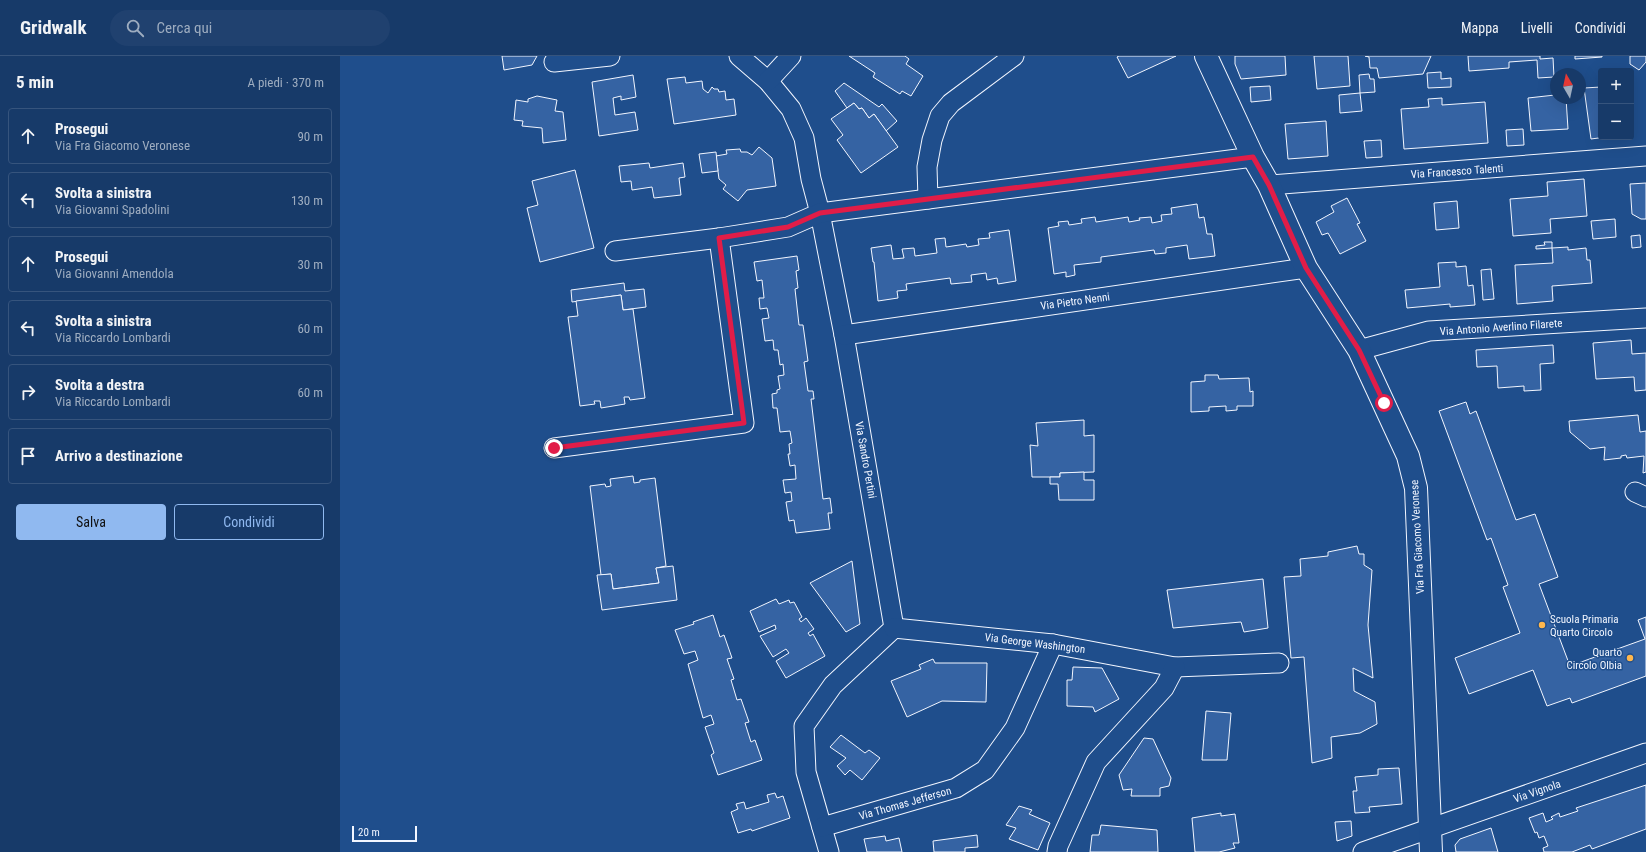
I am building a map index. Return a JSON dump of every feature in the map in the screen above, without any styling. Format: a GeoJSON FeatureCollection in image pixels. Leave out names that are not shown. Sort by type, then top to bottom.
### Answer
{"type":"FeatureCollection","features":[{"type":"Feature","properties":{"kind":"street"},"geometry":{"type":"LineString","coordinates":[[554,62],[610,56]]}},
{"type":"Feature","properties":{"kind":"street","name":"Via Sandro Pertini"},"geometry":{"type":"LineString","coordinates":[[739,56],[768,81],[791,110],[804,138],[810,179],[820,213],[844,335],[894,628]]}},
{"type":"Feature","properties":{"kind":"street"},"geometry":{"type":"LineString","coordinates":[[768,81],[792,56]]}},
{"type":"Feature","properties":{"kind":"street"},"geometry":{"type":"LineString","coordinates":[[928,199],[927,167],[932,140],[940,116],[951,103],[1014,56]]}},
{"type":"Feature","properties":{"kind":"street","name":"Via Fra Giacomo Veronese"},"geometry":{"type":"LineString","coordinates":[[1206,56],[1253,157],[1269,185],[1306,268],[1359,350],[1408,456],[1416,488],[1431,852]]}},
{"type":"Feature","properties":{"kind":"street","name":"Via Francesco Talenti"},"geometry":{"type":"LineString","coordinates":[[1269,185],[1646,156]]}},
{"type":"Feature","properties":{"kind":"street"},"geometry":{"type":"LineString","coordinates":[[615,251],[719,238],[788,227],[820,213],[1253,157]]}},
{"type":"Feature","properties":{"kind":"street"},"geometry":{"type":"LineString","coordinates":[[554,448],[744,423],[719,238]]}},
{"type":"Feature","properties":{"kind":"street","name":"Via Pietro Nenni"},"geometry":{"type":"LineString","coordinates":[[844,335],[1306,268]]}},
{"type":"Feature","properties":{"kind":"street","name":"Via Antonio Averlino Filarete"},"geometry":{"type":"LineString","coordinates":[[1359,350],[1429,331],[1646,318]]}},
{"type":"Feature","properties":{"kind":"street"},"geometry":{"type":"LineString","coordinates":[[829,852],[806,772],[804,726],[833,685],[894,628]]}},
{"type":"Feature","properties":{"kind":"street","name":"Via George Washington"},"geometry":{"type":"LineString","coordinates":[[894,628],[1053,644],[1175,667],[1279,662]]}},
{"type":"Feature","properties":{"kind":"street","name":"Via Thomas Jefferson"},"geometry":{"type":"LineString","coordinates":[[822,826],[956,788],[985,770],[1015,728],[1053,644]]}},
{"type":"Feature","properties":{"kind":"street"},"geometry":{"type":"LineString","coordinates":[[1057,852],[1096,762],[1164,688],[1175,667]]}},
{"type":"Feature","properties":{"kind":"street","name":"Via Vignola"},"geometry":{"type":"LineString","coordinates":[[1363,852],[1646,753]]}},
{"type":"Feature","properties":{"kind":"building"},"geometry":{"type":"Polygon","coordinates":[[[502,56],[537,56],[532,65],[504,70],[502,56]]]}},
{"type":"Feature","properties":{"kind":"building"},"geometry":{"type":"Polygon","coordinates":[[[849,56],[905,56],[909,59],[906,64],[923,76],[911,96],[902,91],[900,94],[873,77],[875,73],[849,56]]]}},
{"type":"Feature","properties":{"kind":"building"},"geometry":{"type":"Polygon","coordinates":[[[1176,56],[1128,78],[1117,57],[1176,56]]]}},
{"type":"Feature","properties":{"kind":"building"},"geometry":{"type":"Polygon","coordinates":[[[1235,56],[1285,56],[1286,75],[1241,79],[1235,64],[1235,56]]]}},
{"type":"Feature","properties":{"kind":"building"},"geometry":{"type":"Polygon","coordinates":[[[1314,56],[1348,56],[1350,86],[1317,89],[1314,56]]]}},
{"type":"Feature","properties":{"kind":"building"},"geometry":{"type":"Polygon","coordinates":[[[1365,56],[1431,56],[1423,74],[1379,78],[1377,68],[1370,68],[1369,57],[1365,56]]]}},
{"type":"Feature","properties":{"kind":"building"},"geometry":{"type":"Polygon","coordinates":[[[1468,56],[1540,56],[1540,59],[1553,58],[1554,68],[1550,68],[1550,77],[1538,78],[1537,60],[1509,62],[1509,68],[1469,71],[1468,56]]]}},
{"type":"Feature","properties":{"kind":"building"},"geometry":{"type":"Polygon","coordinates":[[[1575,56],[1602,56],[1602,57],[1575,59],[1575,56]]]}},
{"type":"Feature","properties":{"kind":"building"},"geometry":{"type":"Polygon","coordinates":[[[1630,56],[1646,56],[1646,62],[1639,70],[1630,64],[1630,56]]]}},
{"type":"Feature","properties":{"kind":"building"},"geometry":{"type":"Polygon","coordinates":[[[1441,72],[1441,79],[1451,78],[1451,87],[1428,88],[1427,73],[1441,72]]]}},
{"type":"Feature","properties":{"kind":"building"},"geometry":{"type":"Polygon","coordinates":[[[1369,74],[1370,79],[1374,79],[1375,92],[1360,93],[1359,75],[1369,74]]]}},
{"type":"Feature","properties":{"kind":"building"},"geometry":{"type":"Polygon","coordinates":[[[633,75],[636,97],[621,100],[621,96],[613,98],[615,115],[635,112],[638,130],[599,136],[592,82],[633,75]]]}},
{"type":"Feature","properties":{"kind":"building"},"geometry":{"type":"Polygon","coordinates":[[[685,77],[686,83],[702,81],[703,89],[708,93],[712,87],[714,89],[718,89],[719,92],[725,91],[726,100],[734,99],[736,115],[674,124],[667,79],[685,77]]]}},
{"type":"Feature","properties":{"kind":"building"},"geometry":{"type":"Polygon","coordinates":[[[844,83],[879,107],[882,104],[897,121],[886,131],[874,114],[869,118],[862,108],[859,109],[854,103],[847,108],[835,91],[844,83]]]}},
{"type":"Feature","properties":{"kind":"building"},"geometry":{"type":"Polygon","coordinates":[[[1270,86],[1271,100],[1251,102],[1250,87],[1270,86]]]}},
{"type":"Feature","properties":{"kind":"building"},"geometry":{"type":"Polygon","coordinates":[[[1598,87],[1598,138],[1591,139],[1586,103],[1586,88],[1598,87]]]}},
{"type":"Feature","properties":{"kind":"building"},"geometry":{"type":"Polygon","coordinates":[[[1360,93],[1362,111],[1340,113],[1339,95],[1360,93]]]}},
{"type":"Feature","properties":{"kind":"building"},"geometry":{"type":"Polygon","coordinates":[[[537,96],[557,100],[555,111],[563,112],[566,140],[543,143],[542,128],[522,126],[523,121],[514,120],[516,100],[528,102],[528,99],[537,96]]]}},
{"type":"Feature","properties":{"kind":"building"},"geometry":{"type":"Polygon","coordinates":[[[1550,96],[1550,104],[1566,104],[1568,129],[1531,131],[1528,98],[1550,96]]]}},
{"type":"Feature","properties":{"kind":"building"},"geometry":{"type":"Polygon","coordinates":[[[1442,98],[1442,105],[1485,102],[1488,143],[1404,149],[1401,109],[1429,107],[1428,99],[1442,98]]]}},
{"type":"Feature","properties":{"kind":"building"},"geometry":{"type":"Polygon","coordinates":[[[854,103],[859,109],[862,108],[869,118],[874,114],[898,147],[861,173],[837,140],[843,135],[831,119],[854,103]]]}},
{"type":"Feature","properties":{"kind":"building"},"geometry":{"type":"Polygon","coordinates":[[[1326,121],[1328,156],[1288,159],[1285,124],[1326,121]]]}},
{"type":"Feature","properties":{"kind":"building"},"geometry":{"type":"Polygon","coordinates":[[[1523,129],[1524,145],[1507,146],[1506,130],[1523,129]]]}},
{"type":"Feature","properties":{"kind":"building"},"geometry":{"type":"Polygon","coordinates":[[[1381,140],[1382,157],[1366,158],[1364,141],[1381,140]]]}},
{"type":"Feature","properties":{"kind":"building"},"geometry":{"type":"Polygon","coordinates":[[[759,147],[772,158],[776,186],[747,190],[738,201],[723,189],[726,185],[719,179],[716,156],[727,154],[726,150],[740,149],[741,152],[747,152],[752,155],[759,147]]]}},
{"type":"Feature","properties":{"kind":"building"},"geometry":{"type":"Polygon","coordinates":[[[716,152],[718,171],[702,173],[699,154],[716,152]]]}},
{"type":"Feature","properties":{"kind":"building"},"geometry":{"type":"Polygon","coordinates":[[[649,163],[650,168],[683,163],[685,177],[679,178],[681,195],[654,198],[652,187],[632,190],[631,181],[621,182],[619,166],[649,163]]]}},
{"type":"Feature","properties":{"kind":"building"},"geometry":{"type":"Polygon","coordinates":[[[575,170],[594,248],[540,262],[527,208],[538,205],[532,181],[575,170]]]}},
{"type":"Feature","properties":{"kind":"building"},"geometry":{"type":"Polygon","coordinates":[[[1584,179],[1587,216],[1550,219],[1551,233],[1513,236],[1510,199],[1548,196],[1547,182],[1584,179]]]}},
{"type":"Feature","properties":{"kind":"building"},"geometry":{"type":"Polygon","coordinates":[[[1646,183],[1646,219],[1641,219],[1632,214],[1630,184],[1646,183]]]}},
{"type":"Feature","properties":{"kind":"building"},"geometry":{"type":"Polygon","coordinates":[[[1347,198],[1360,223],[1357,224],[1366,241],[1340,254],[1328,233],[1322,235],[1316,222],[1334,212],[1331,206],[1347,198]]]}},
{"type":"Feature","properties":{"kind":"building"},"geometry":{"type":"Polygon","coordinates":[[[1457,201],[1459,228],[1436,230],[1434,203],[1457,201]]]}},
{"type":"Feature","properties":{"kind":"building"},"geometry":{"type":"Polygon","coordinates":[[[1197,204],[1199,218],[1204,217],[1207,234],[1212,234],[1215,256],[1189,259],[1187,245],[1166,248],[1166,253],[1155,254],[1154,250],[1101,257],[1101,262],[1074,265],[1075,275],[1066,277],[1066,272],[1054,274],[1048,228],[1059,226],[1058,222],[1068,221],[1069,225],[1082,223],[1081,219],[1095,217],[1096,222],[1128,217],[1129,222],[1140,220],[1139,218],[1151,217],[1152,223],[1162,221],[1161,215],[1172,214],[1171,208],[1197,204]]]}},
{"type":"Feature","properties":{"kind":"building"},"geometry":{"type":"Polygon","coordinates":[[[1615,219],[1616,237],[1593,239],[1591,221],[1615,219]]]}},
{"type":"Feature","properties":{"kind":"building"},"geometry":{"type":"Polygon","coordinates":[[[1009,230],[1016,281],[998,284],[997,278],[987,280],[986,273],[971,275],[972,282],[951,284],[950,278],[906,284],[907,290],[897,291],[898,298],[878,301],[871,248],[891,245],[893,259],[904,258],[902,249],[914,248],[915,256],[937,253],[935,239],[945,238],[946,247],[966,244],[967,247],[979,245],[978,239],[990,238],[989,233],[1009,230]]]}},
{"type":"Feature","properties":{"kind":"building"},"geometry":{"type":"Polygon","coordinates":[[[1640,235],[1641,247],[1632,248],[1631,236],[1640,235]]]}},
{"type":"Feature","properties":{"kind":"building"},"geometry":{"type":"Polygon","coordinates":[[[1544,242],[1552,242],[1552,248],[1536,249],[1536,246],[1545,245],[1544,242]]]}},
{"type":"Feature","properties":{"kind":"building"},"geometry":{"type":"Polygon","coordinates":[[[1568,247],[1568,250],[1586,248],[1587,260],[1590,260],[1592,283],[1552,286],[1553,301],[1517,304],[1515,265],[1553,263],[1552,248],[1568,247]]]}},
{"type":"Feature","properties":{"kind":"building"},"geometry":{"type":"Polygon","coordinates":[[[797,256],[799,270],[796,271],[798,288],[795,289],[799,325],[803,325],[808,361],[804,362],[808,391],[813,391],[814,399],[811,399],[823,499],[830,498],[832,513],[828,513],[830,529],[796,533],[794,520],[789,521],[786,502],[792,501],[791,492],[785,493],[783,480],[796,479],[795,465],[790,466],[788,454],[790,454],[789,444],[792,443],[790,431],[780,432],[777,408],[773,408],[772,394],[777,393],[777,390],[780,389],[778,376],[784,375],[783,364],[780,365],[778,350],[774,350],[773,340],[765,341],[762,319],[769,318],[767,308],[760,309],[759,298],[764,298],[762,280],[757,281],[754,262],[797,256]]]}},
{"type":"Feature","properties":{"kind":"building"},"geometry":{"type":"Polygon","coordinates":[[[1456,262],[1456,267],[1466,266],[1468,286],[1473,285],[1475,305],[1450,307],[1450,304],[1407,308],[1405,290],[1440,287],[1438,263],[1456,262]]]}},
{"type":"Feature","properties":{"kind":"building"},"geometry":{"type":"Polygon","coordinates":[[[1491,269],[1494,299],[1483,300],[1481,270],[1491,269]]]}},
{"type":"Feature","properties":{"kind":"building"},"geometry":{"type":"Polygon","coordinates":[[[624,283],[625,291],[644,289],[646,307],[623,310],[621,295],[572,302],[571,290],[624,283]]]}},
{"type":"Feature","properties":{"kind":"building"},"geometry":{"type":"Polygon","coordinates":[[[621,295],[623,310],[633,309],[645,398],[630,400],[629,397],[624,397],[625,404],[601,408],[600,401],[594,401],[595,404],[580,406],[568,317],[578,316],[576,301],[621,295]]]}},
{"type":"Feature","properties":{"kind":"building"},"geometry":{"type":"Polygon","coordinates":[[[1631,340],[1632,354],[1646,353],[1646,390],[1635,391],[1634,377],[1596,379],[1593,343],[1631,340]]]}},
{"type":"Feature","properties":{"kind":"building"},"geometry":{"type":"Polygon","coordinates":[[[1553,345],[1554,363],[1540,364],[1541,390],[1524,391],[1524,386],[1498,388],[1497,366],[1477,367],[1476,350],[1553,345]]]}},
{"type":"Feature","properties":{"kind":"building"},"geometry":{"type":"Polygon","coordinates":[[[1205,375],[1218,375],[1219,379],[1249,378],[1250,392],[1253,391],[1253,406],[1237,406],[1237,410],[1226,411],[1226,406],[1209,407],[1209,411],[1191,412],[1191,382],[1205,381],[1205,375]]]}},
{"type":"Feature","properties":{"kind":"building"},"geometry":{"type":"Polygon","coordinates":[[[1466,402],[1470,414],[1476,411],[1516,520],[1535,514],[1558,577],[1539,584],[1570,666],[1645,639],[1638,620],[1646,617],[1646,676],[1572,703],[1570,698],[1547,706],[1533,670],[1469,694],[1455,658],[1520,633],[1503,587],[1508,585],[1491,538],[1487,540],[1439,411],[1466,402]]]}},
{"type":"Feature","properties":{"kind":"building"},"geometry":{"type":"Polygon","coordinates":[[[1638,415],[1640,432],[1646,431],[1646,472],[1643,473],[1644,456],[1627,458],[1626,455],[1621,456],[1621,458],[1604,460],[1605,447],[1590,449],[1570,432],[1569,421],[1638,415]]]}},
{"type":"Feature","properties":{"kind":"building"},"geometry":{"type":"Polygon","coordinates":[[[1084,420],[1084,436],[1094,435],[1094,472],[1060,473],[1060,477],[1032,477],[1030,445],[1038,446],[1036,423],[1084,420]]]}},
{"type":"Feature","properties":{"kind":"building"},"geometry":{"type":"Polygon","coordinates":[[[1084,472],[1084,480],[1094,480],[1094,500],[1059,500],[1058,484],[1050,484],[1050,477],[1060,477],[1060,473],[1084,472]]]}},
{"type":"Feature","properties":{"kind":"building"},"geometry":{"type":"Polygon","coordinates":[[[633,476],[634,483],[640,482],[640,480],[655,478],[666,566],[656,568],[659,583],[613,589],[611,574],[601,575],[590,486],[605,484],[606,487],[611,486],[610,479],[633,476]]]}},
{"type":"Feature","properties":{"kind":"building"},"geometry":{"type":"Polygon","coordinates":[[[1357,546],[1359,554],[1364,554],[1364,565],[1372,570],[1368,625],[1373,678],[1353,668],[1354,691],[1375,702],[1377,724],[1360,733],[1331,737],[1332,758],[1312,763],[1304,657],[1291,658],[1284,577],[1301,576],[1300,559],[1328,556],[1328,552],[1357,546]]]}},
{"type":"Feature","properties":{"kind":"building"},"geometry":{"type":"Polygon","coordinates":[[[852,561],[860,624],[846,632],[810,583],[852,561]]]}},
{"type":"Feature","properties":{"kind":"building"},"geometry":{"type":"Polygon","coordinates":[[[673,566],[677,600],[602,610],[597,575],[611,574],[613,589],[659,583],[656,568],[673,566]]]}},
{"type":"Feature","properties":{"kind":"building"},"geometry":{"type":"Polygon","coordinates":[[[1263,579],[1268,628],[1244,632],[1241,622],[1173,628],[1167,590],[1263,579]]]}},
{"type":"Feature","properties":{"kind":"building"},"geometry":{"type":"Polygon","coordinates":[[[776,599],[779,604],[789,600],[790,603],[794,602],[802,617],[799,619],[801,622],[806,618],[814,629],[808,633],[810,636],[813,634],[825,656],[786,678],[776,661],[789,653],[786,649],[773,657],[760,636],[776,629],[775,625],[759,632],[750,611],[776,599]]]}},
{"type":"Feature","properties":{"kind":"building"},"geometry":{"type":"Polygon","coordinates":[[[713,615],[720,637],[724,635],[732,658],[727,659],[734,679],[731,680],[737,700],[741,699],[749,722],[745,723],[751,742],[755,740],[762,760],[718,775],[711,755],[714,753],[705,727],[714,724],[711,715],[703,718],[688,664],[698,660],[695,651],[684,654],[675,630],[694,624],[693,622],[713,615]]]}},
{"type":"Feature","properties":{"kind":"building"},"geometry":{"type":"Polygon","coordinates":[[[933,659],[935,663],[987,663],[986,702],[942,701],[907,717],[891,681],[921,669],[919,665],[933,659]]]}},
{"type":"Feature","properties":{"kind":"building"},"geometry":{"type":"Polygon","coordinates":[[[1073,667],[1102,668],[1119,699],[1095,712],[1093,707],[1067,706],[1067,680],[1072,680],[1073,667]]]}},
{"type":"Feature","properties":{"kind":"building"},"geometry":{"type":"Polygon","coordinates":[[[1206,711],[1231,713],[1227,760],[1202,760],[1206,711]]]}},
{"type":"Feature","properties":{"kind":"building"},"geometry":{"type":"Polygon","coordinates":[[[841,735],[865,753],[869,750],[880,758],[862,780],[850,770],[845,775],[837,766],[846,758],[830,747],[841,735]]]}},
{"type":"Feature","properties":{"kind":"building"},"geometry":{"type":"Polygon","coordinates":[[[1144,738],[1153,739],[1171,778],[1169,786],[1160,788],[1160,796],[1131,796],[1132,789],[1123,790],[1119,775],[1144,738]]]}},
{"type":"Feature","properties":{"kind":"building"},"geometry":{"type":"Polygon","coordinates":[[[1399,768],[1402,804],[1369,807],[1370,812],[1355,813],[1353,791],[1357,791],[1355,777],[1378,775],[1378,769],[1399,768]]]}},
{"type":"Feature","properties":{"kind":"building"},"geometry":{"type":"Polygon","coordinates":[[[1646,785],[1646,829],[1592,849],[1590,845],[1572,852],[1544,852],[1543,848],[1548,846],[1544,836],[1539,838],[1537,832],[1535,833],[1529,818],[1543,813],[1546,822],[1553,819],[1551,817],[1559,813],[1560,817],[1578,811],[1576,808],[1646,785]]]}},
{"type":"Feature","properties":{"kind":"building"},"geometry":{"type":"Polygon","coordinates":[[[775,793],[777,798],[783,796],[790,818],[752,831],[751,829],[738,833],[731,812],[738,809],[736,804],[744,802],[746,809],[769,802],[767,795],[775,793]]]}},
{"type":"Feature","properties":{"kind":"building"},"geometry":{"type":"Polygon","coordinates":[[[1019,806],[1032,810],[1029,814],[1050,823],[1038,850],[1009,839],[1016,828],[1006,825],[1019,806]]]}},
{"type":"Feature","properties":{"kind":"building"},"geometry":{"type":"Polygon","coordinates":[[[1221,813],[1221,816],[1235,814],[1239,843],[1233,843],[1235,848],[1219,852],[1195,852],[1192,818],[1221,813]]]}},
{"type":"Feature","properties":{"kind":"building"},"geometry":{"type":"Polygon","coordinates":[[[1351,821],[1352,836],[1337,841],[1335,822],[1351,821]]]}},
{"type":"Feature","properties":{"kind":"building"},"geometry":{"type":"Polygon","coordinates":[[[1101,825],[1157,830],[1158,852],[1090,852],[1092,835],[1099,835],[1101,825]]]}},
{"type":"Feature","properties":{"kind":"building"},"geometry":{"type":"Polygon","coordinates":[[[1491,828],[1498,852],[1456,852],[1455,845],[1460,839],[1491,828]]]}},
{"type":"Feature","properties":{"kind":"building"},"geometry":{"type":"Polygon","coordinates":[[[977,835],[978,847],[965,848],[965,852],[934,852],[933,841],[977,835]]]}},
{"type":"Feature","properties":{"kind":"building"},"geometry":{"type":"Polygon","coordinates":[[[885,836],[886,841],[899,838],[902,852],[867,852],[864,839],[885,836]]]}},
{"type":"Feature","properties":{"kind":"place","name":"Scuola Primaria Quarto Circolo"},"geometry":{"type":"Point","coordinates":[1542,625]}},
{"type":"Feature","properties":{"kind":"place","name":"Quarto Circolo Olbia"},"geometry":{"type":"Point","coordinates":[1630,658]}},
{"type":"Feature","properties":{"kind":"route"},"geometry":{"type":"LineString","coordinates":[[554,448],[744,423],[719,238],[788,227],[820,213],[1253,157],[1269,185],[1306,268],[1359,350],[1384,403]]}}]}
